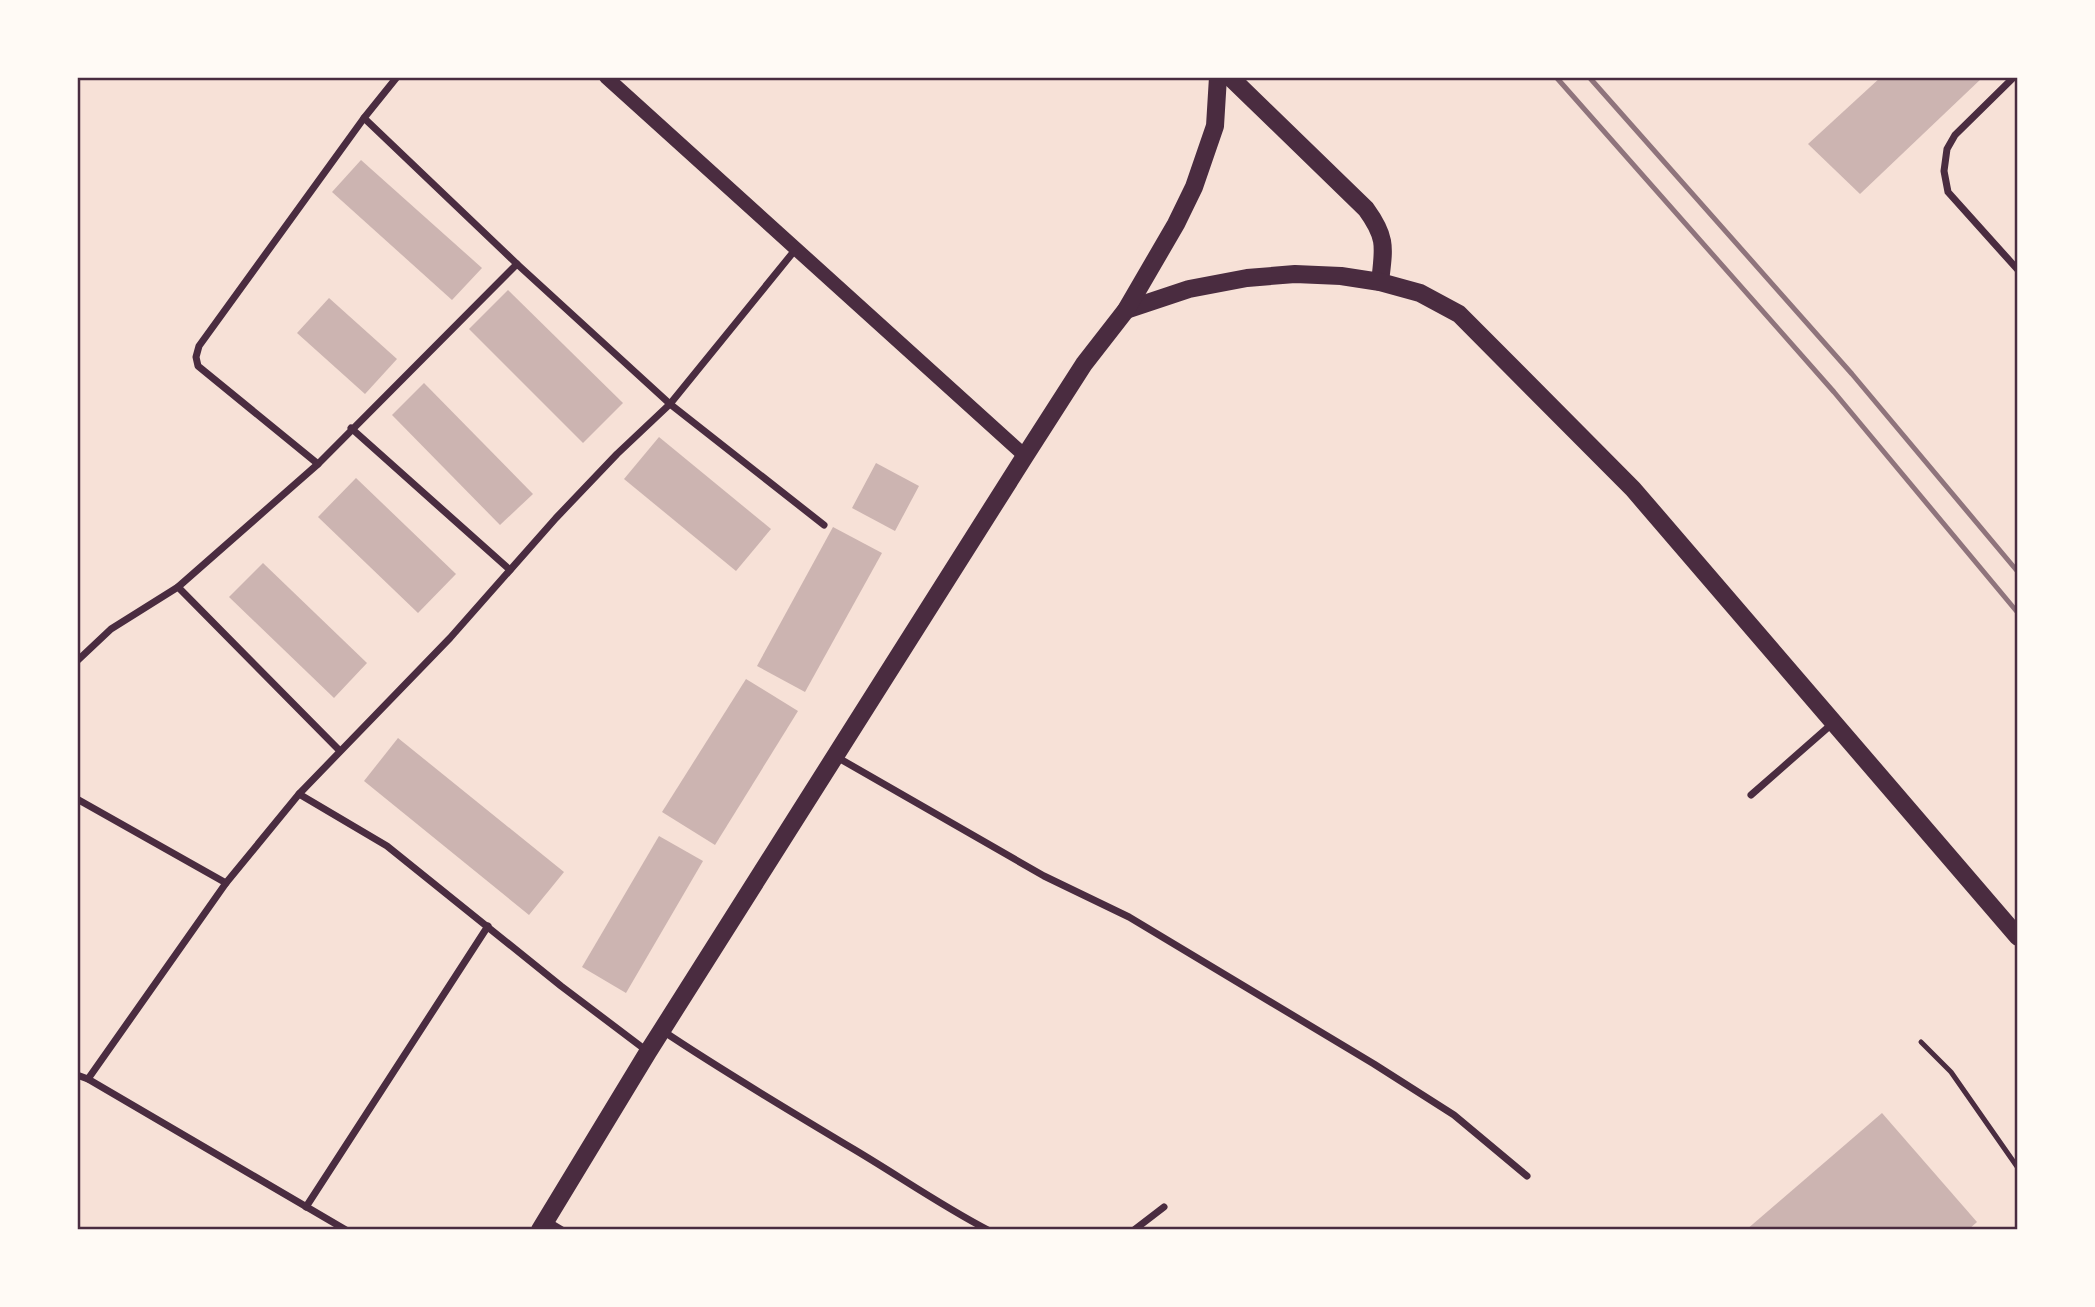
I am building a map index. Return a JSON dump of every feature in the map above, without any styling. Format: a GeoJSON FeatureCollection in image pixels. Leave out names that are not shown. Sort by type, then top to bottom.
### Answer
{"type":"FeatureCollection","features":[{"type":"Feature","properties":{"kind":"main road"},"geometry":{"type":"LineString","coordinates":[[606,77],[1025,456]]}},
{"type":"Feature","properties":{"kind":"main road"},"geometry":{"type":"LineString","coordinates":[[543,1225],[662,1031],[1025,456],[1084,365],[1126,310],[1156,260],[1194,187],[1215,126],[1218,77]]}},
{"type":"Feature","properties":{"kind":"main road"},"geometry":{"type":"LineString","coordinates":[[1230,77],[1366,209],[1381,229],[1383,256],[1380,282]]}},
{"type":"Feature","properties":{"kind":"main road"},"geometry":{"type":"LineString","coordinates":[[1126,310],[1189,289],[1247,278],[1295,274],[1341,276],[1380,282],[1420,293],[1459,314],[1633,489],[2018,937]]}},
{"type":"Feature","properties":{"kind":"street"},"geometry":{"type":"LineString","coordinates":[[318,464],[198,366],[196,357],[199,346],[364,118],[397,77]]}},
{"type":"Feature","properties":{"kind":"street"},"geometry":{"type":"LineString","coordinates":[[2014,77],[1955,135],[1948,149],[1944,172],[1948,192],[2018,270]]}},
{"type":"Feature","properties":{"kind":"street"},"geometry":{"type":"LineString","coordinates":[[364,118],[517,264],[670,404],[824,525]]}},
{"type":"Feature","properties":{"kind":"street"},"geometry":{"type":"LineString","coordinates":[[88,1079],[226,883],[299,794],[450,638],[617,454],[670,404],[795,250]]}},
{"type":"Feature","properties":{"kind":"street"},"geometry":{"type":"LineString","coordinates":[[77,661],[111,629],[178,587],[318,464],[517,264]]}},
{"type":"Feature","properties":{"kind":"street"},"geometry":{"type":"LineString","coordinates":[[351,428],[510,570]]}},
{"type":"Feature","properties":{"kind":"street"},"geometry":{"type":"LineString","coordinates":[[178,587],[339,750]]}},
{"type":"Feature","properties":{"kind":"street"},"geometry":{"type":"LineString","coordinates":[[1751,795],[1833,722]]}},
{"type":"Feature","properties":{"kind":"street"},"geometry":{"type":"LineString","coordinates":[[835,756],[1044,876],[1129,916],[1374,1064],[1454,1115],[1527,1176]]}},
{"type":"Feature","properties":{"kind":"street"},"geometry":{"type":"LineString","coordinates":[[299,794],[387,845],[561,986],[649,1052]]}},
{"type":"Feature","properties":{"kind":"street"},"geometry":{"type":"LineString","coordinates":[[77,799],[226,883]]}},
{"type":"Feature","properties":{"kind":"street"},"geometry":{"type":"LineString","coordinates":[[306,1207],[488,926]]}},
{"type":"Feature","properties":{"kind":"street"},"geometry":{"type":"LineString","coordinates":[[662,1031],[955,1213],[988,1230]]}},
{"type":"Feature","properties":{"kind":"street"},"geometry":{"type":"LineString","coordinates":[[77,1075],[346,1230]]}},
{"type":"Feature","properties":{"kind":"street"},"geometry":{"type":"LineString","coordinates":[[1134,1230],[1164,1207]]}},
{"type":"Feature","properties":{"kind":"street"},"geometry":{"type":"LineString","coordinates":[[543,1225],[562,1230]]}},
{"type":"Feature","properties":{"kind":"lane"},"geometry":{"type":"LineString","coordinates":[[1922,1042],[1951,1072],[2018,1168]]}},
{"type":"Feature","properties":{"kind":"building"},"geometry":{"type":"Polygon","coordinates":[[[1881,77],[1983,77],[1860,194],[1808,144],[1881,77]]]}},
{"type":"Feature","properties":{"kind":"building"},"geometry":{"type":"Polygon","coordinates":[[[361,160],[482,268],[452,300],[332,192],[361,160]]]}},
{"type":"Feature","properties":{"kind":"building"},"geometry":{"type":"Polygon","coordinates":[[[508,290],[623,403],[583,443],[469,329],[508,290]]]}},
{"type":"Feature","properties":{"kind":"building"},"geometry":{"type":"Polygon","coordinates":[[[329,298],[397,359],[365,394],[297,333],[329,298]]]}},
{"type":"Feature","properties":{"kind":"building"},"geometry":{"type":"Polygon","coordinates":[[[424,383],[533,494],[500,525],[392,415],[424,383]]]}},
{"type":"Feature","properties":{"kind":"building"},"geometry":{"type":"Polygon","coordinates":[[[659,437],[771,529],[736,571],[624,479],[659,437]]]}},
{"type":"Feature","properties":{"kind":"building"},"geometry":{"type":"Polygon","coordinates":[[[876,463],[919,486],[895,531],[852,508],[876,463]]]}},
{"type":"Feature","properties":{"kind":"building"},"geometry":{"type":"Polygon","coordinates":[[[356,478],[456,574],[418,613],[318,517],[356,478]]]}},
{"type":"Feature","properties":{"kind":"building"},"geometry":{"type":"Polygon","coordinates":[[[833,527],[882,553],[805,692],[757,666],[833,527]]]}},
{"type":"Feature","properties":{"kind":"building"},"geometry":{"type":"Polygon","coordinates":[[[263,563],[367,663],[334,698],[229,597],[263,563]]]}},
{"type":"Feature","properties":{"kind":"building"},"geometry":{"type":"Polygon","coordinates":[[[746,679],[798,711],[715,845],[662,812],[746,679]]]}},
{"type":"Feature","properties":{"kind":"building"},"geometry":{"type":"Polygon","coordinates":[[[398,738],[564,872],[529,915],[364,781],[398,738]]]}},
{"type":"Feature","properties":{"kind":"building"},"geometry":{"type":"Polygon","coordinates":[[[659,836],[703,861],[626,993],[582,967],[659,836]]]}},
{"type":"Feature","properties":{"kind":"building"},"geometry":{"type":"Polygon","coordinates":[[[1882,1113],[1977,1222],[1968,1230],[1746,1230],[1882,1113]]]}},
{"type":"Feature","properties":{"kind":"railway"},"geometry":{"type":"LineString","coordinates":[[1556,77],[1834,392],[2018,613]]}},
{"type":"Feature","properties":{"kind":"railway"},"geometry":{"type":"LineString","coordinates":[[1589,77],[1852,374],[2018,572]]}}]}
